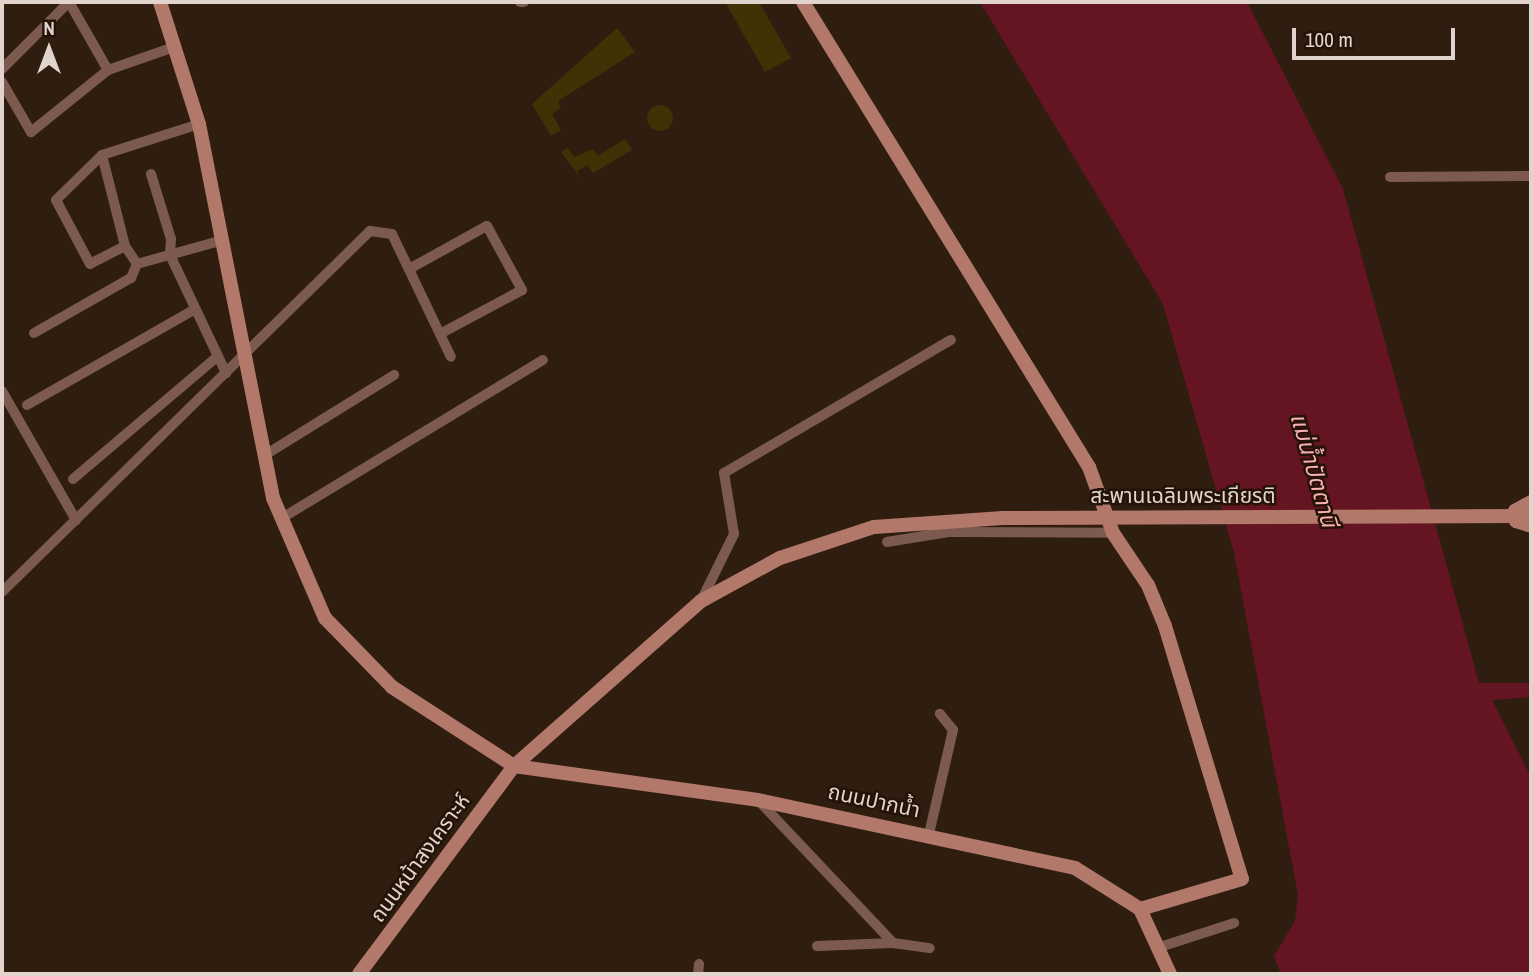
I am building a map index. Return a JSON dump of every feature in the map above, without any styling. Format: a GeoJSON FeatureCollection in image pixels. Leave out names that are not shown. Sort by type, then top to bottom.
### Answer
{"type":"FeatureCollection","features":[{"type":"Feature","properties":{"kind":"street"},"geometry":{"type":"LineString","coordinates":[[2,69],[69,2],[107,70]]}},
{"type":"Feature","properties":{"kind":"street"},"geometry":{"type":"LineString","coordinates":[[160,2],[199,124],[265,455],[282,518],[325,618],[364,662],[514,766]]}},
{"type":"Feature","properties":{"kind":"street"},"geometry":{"type":"LineString","coordinates":[[803,2],[1089,467],[1112,533],[1148,585],[1165,626],[1241,879],[1140,909],[1160,947],[1170,974]]}},
{"type":"Feature","properties":{"kind":"street"},"geometry":{"type":"LineString","coordinates":[[2,82],[31,132],[107,70],[174,47]]}},
{"type":"Feature","properties":{"kind":"street"},"geometry":{"type":"LineString","coordinates":[[125,246],[90,264],[56,200],[103,155],[199,124]]}},
{"type":"Feature","properties":{"kind":"street"},"geometry":{"type":"LineString","coordinates":[[103,155],[125,246],[137,264]]}},
{"type":"Feature","properties":{"kind":"street"},"geometry":{"type":"LineString","coordinates":[[151,174],[172,239],[170,255],[192,311],[226,373]]}},
{"type":"Feature","properties":{"kind":"street"},"geometry":{"type":"LineString","coordinates":[[1391,177],[1531,176]]}},
{"type":"Feature","properties":{"kind":"street"},"geometry":{"type":"LineString","coordinates":[[409,269],[487,226],[522,290],[440,334]]}},
{"type":"Feature","properties":{"kind":"street"},"geometry":{"type":"LineString","coordinates":[[2,592],[226,373],[247,358],[370,231],[392,234],[451,357]]}},
{"type":"Feature","properties":{"kind":"street"},"geometry":{"type":"LineString","coordinates":[[137,264],[223,240]]}},
{"type":"Feature","properties":{"kind":"street"},"geometry":{"type":"LineString","coordinates":[[34,333],[131,278],[137,264]]}},
{"type":"Feature","properties":{"kind":"street"},"geometry":{"type":"LineString","coordinates":[[27,405],[192,311]]}},
{"type":"Feature","properties":{"kind":"street"},"geometry":{"type":"LineString","coordinates":[[701,601],[734,534],[724,473],[951,340]]}},
{"type":"Feature","properties":{"kind":"street"},"geometry":{"type":"LineString","coordinates":[[73,479],[217,357]]}},
{"type":"Feature","properties":{"kind":"street"},"geometry":{"type":"LineString","coordinates":[[282,518],[543,360]]}},
{"type":"Feature","properties":{"kind":"street"},"geometry":{"type":"LineString","coordinates":[[265,455],[394,375]]}},
{"type":"Feature","properties":{"kind":"street"},"geometry":{"type":"LineString","coordinates":[[2,391],[76,520]]}},
{"type":"Feature","properties":{"kind":"street"},"geometry":{"type":"LineString","coordinates":[[1531,502],[1515,511],[1516,521],[1531,526]]}},
{"type":"Feature","properties":{"kind":"street","name":"สะพานเฉลิมพระเกียรติ"},"geometry":{"type":"LineString","coordinates":[[701,601],[780,558],[874,527],[1003,517],[1531,516]]}},
{"type":"Feature","properties":{"kind":"street"},"geometry":{"type":"LineString","coordinates":[[887,542],[948,532],[1112,533]]}},
{"type":"Feature","properties":{"kind":"street","name":"ถนนหน้าสงเคราะห์"},"geometry":{"type":"LineString","coordinates":[[359,974],[514,766],[701,601]]}},
{"type":"Feature","properties":{"kind":"street"},"geometry":{"type":"LineString","coordinates":[[929,834],[953,730],[940,714]]}},
{"type":"Feature","properties":{"kind":"street","name":"ถนนปากน้ำ"},"geometry":{"type":"LineString","coordinates":[[514,766],[758,800],[929,834],[1075,869],[1140,909]]}},
{"type":"Feature","properties":{"kind":"street"},"geometry":{"type":"LineString","coordinates":[[758,800],[893,943]]}},
{"type":"Feature","properties":{"kind":"street"},"geometry":{"type":"LineString","coordinates":[[1160,947],[1234,923]]}},
{"type":"Feature","properties":{"kind":"street"},"geometry":{"type":"LineString","coordinates":[[817,946],[893,943],[930,948]]}},
{"type":"Feature","properties":{"kind":"shaded area"},"geometry":{"type":"Polygon","coordinates":[[[725,2],[759,2],[791,58],[765,72],[725,2]]]}},
{"type":"Feature","properties":{"kind":"shaded area"},"geometry":{"type":"Polygon","coordinates":[[[617,28],[635,52],[558,101],[561,108],[552,114],[561,130],[551,136],[532,104],[617,28]]]}},
{"type":"Feature","properties":{"kind":"shaded area"},"geometry":{"type":"Polygon","coordinates":[[[660,105],[669,109],[673,118],[669,127],[660,131],[651,127],[647,118],[651,109],[660,105]]]}},
{"type":"Feature","properties":{"kind":"shaded area"},"geometry":{"type":"Polygon","coordinates":[[[625,139],[632,150],[593,173],[587,165],[577,171],[582,180],[561,152],[568,148],[574,157],[593,149],[598,156],[625,139]]]}},
{"type":"Feature","properties":{"kind":"water","name":"แม่น้ำปัตตานี"},"geometry":{"type":"Polygon","coordinates":[[[980,2],[1247,2],[1343,189],[1479,683],[1531,683],[1531,697],[1492,700],[1531,777],[1531,974],[1280,972],[1274,956],[1295,921],[1298,895],[1234,553],[1163,304],[980,2]]]}}]}
